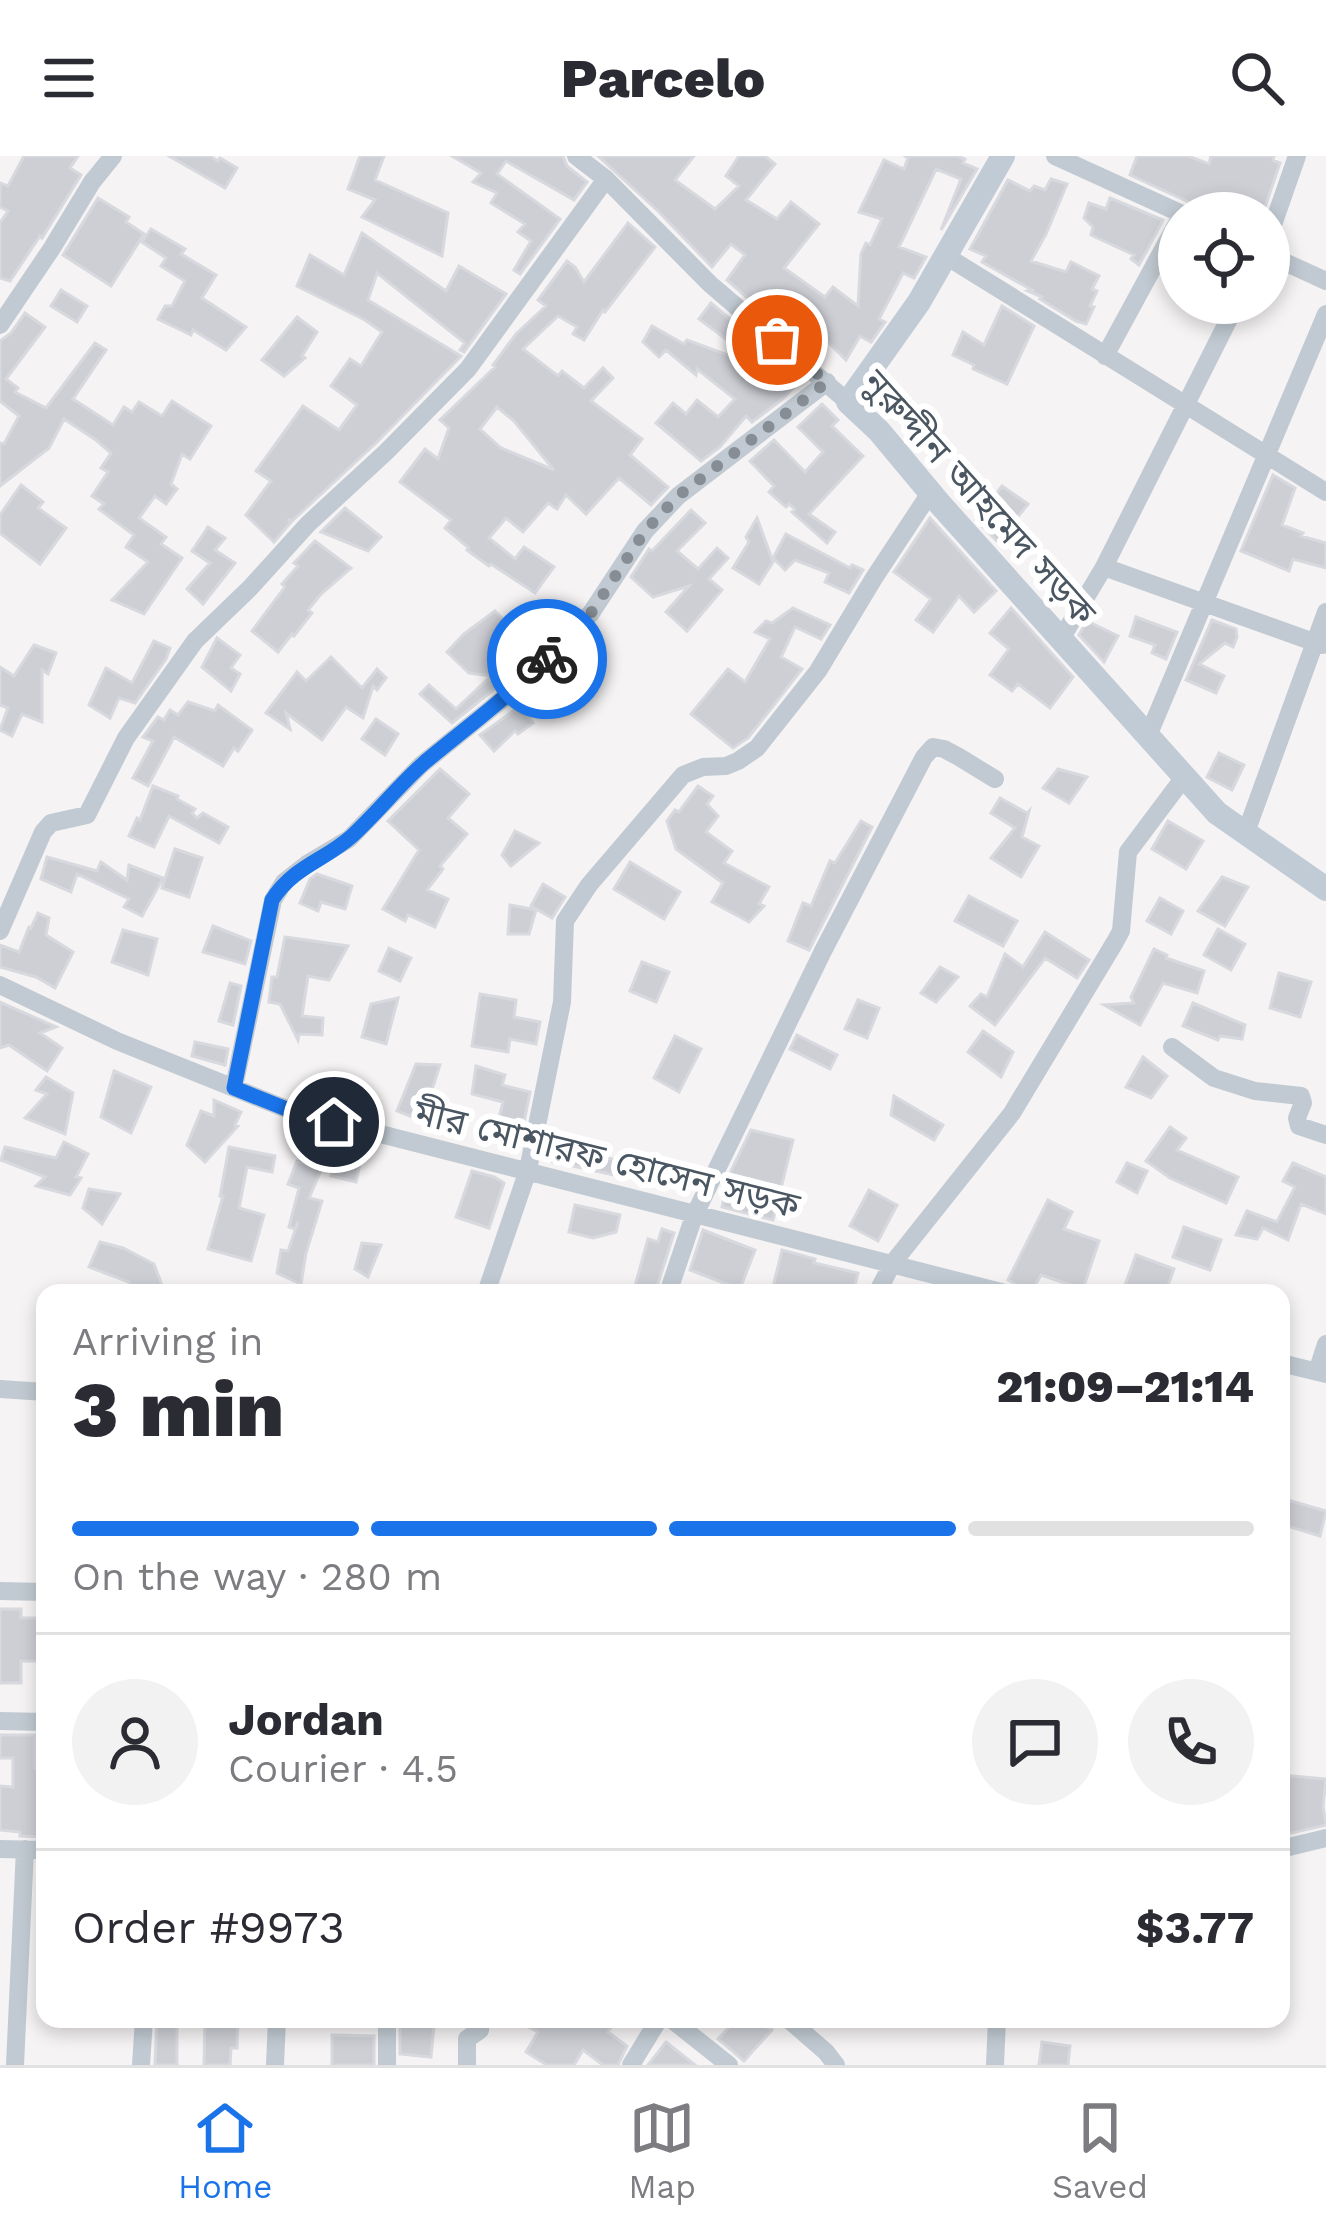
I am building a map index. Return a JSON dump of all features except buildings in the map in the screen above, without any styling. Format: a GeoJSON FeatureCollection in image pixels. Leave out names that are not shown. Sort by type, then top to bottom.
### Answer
{"type":"FeatureCollection","features":[{"type":"Feature","properties":{"kind":"main road"},"geometry":{"type":"LineString","coordinates":[[848,402],[919,302],[1003,156]]}},
{"type":"Feature","properties":{"kind":"main road","name":"নুরুদ্দীন আহমেদ সড়ক"},"geometry":{"type":"LineString","coordinates":[[848,402],[879,431],[1217,813],[1326,890]]}},
{"type":"Feature","properties":{"kind":"street"},"geometry":{"type":"LineString","coordinates":[[0,325],[113,156]]}},
{"type":"Feature","properties":{"kind":"street","name":"নুরুদ্দীন আহমেদ সড়ক"},"geometry":{"type":"LineString","coordinates":[[576,156],[606,178],[710,284],[848,402]]}},
{"type":"Feature","properties":{"kind":"street"},"geometry":{"type":"LineString","coordinates":[[1055,156],[1158,207]]}},
{"type":"Feature","properties":{"kind":"street"},"geometry":{"type":"LineString","coordinates":[[1284,192],[1297,156]]}},
{"type":"Feature","properties":{"kind":"street"},"geometry":{"type":"LineString","coordinates":[[0,931],[43,832],[51,823],[87,815],[126,739],[195,641],[468,369],[606,178]]}},
{"type":"Feature","properties":{"kind":"street"},"geometry":{"type":"LineString","coordinates":[[946,256],[1326,492]]}},
{"type":"Feature","properties":{"kind":"street"},"geometry":{"type":"LineString","coordinates":[[1105,356],[1158,256]]}},
{"type":"Feature","properties":{"kind":"street"},"geometry":{"type":"LineString","coordinates":[[1290,264],[1326,281]]}},
{"type":"Feature","properties":{"kind":"street"},"geometry":{"type":"LineString","coordinates":[[1148,736],[1326,314]]}},
{"type":"Feature","properties":{"kind":"street"},"geometry":{"type":"LineString","coordinates":[[1061,640],[1104,567],[1226,324]]}},
{"type":"Feature","properties":{"kind":"street"},"geometry":{"type":"LineString","coordinates":[[234,1088],[272,900],[284,882],[349,839],[421,765],[529,676],[591,613],[645,531],[678,496],[827,382]]}},
{"type":"Feature","properties":{"kind":"street"},"geometry":{"type":"LineString","coordinates":[[489,1284],[528,1170],[562,1002],[566,921],[590,885],[683,775],[703,767],[726,766],[757,748],[818,671],[930,493]]}},
{"type":"Feature","properties":{"kind":"street"},"geometry":{"type":"LineString","coordinates":[[1104,567],[1320,644]]}},
{"type":"Feature","properties":{"kind":"street"},"geometry":{"type":"LineString","coordinates":[[1245,835],[1320,644],[1326,612]]}},
{"type":"Feature","properties":{"kind":"street"},"geometry":{"type":"LineString","coordinates":[[671,1284],[694,1216],[924,757],[933,747],[944,749],[995,779]]}},
{"type":"Feature","properties":{"kind":"street"},"geometry":{"type":"LineString","coordinates":[[882,1284],[892,1264],[1012,1113],[1115,942],[1121,931],[1128,852],[1186,776]]}},
{"type":"Feature","properties":{"kind":"street","name":"মীর মোশারফ হোসেন সড়ক"},"geometry":{"type":"LineString","coordinates":[[0,985],[117,1041],[294,1112],[970,1284]]}},
{"type":"Feature","properties":{"kind":"street"},"geometry":{"type":"LineString","coordinates":[[1172,1047],[1214,1078],[1301,1096],[1299,1126],[1326,1135]]}},
{"type":"Feature","properties":{"kind":"street"},"geometry":{"type":"LineString","coordinates":[[1290,1365],[1321,1373],[1326,1344]]}},
{"type":"Feature","properties":{"kind":"street"},"geometry":{"type":"LineString","coordinates":[[0,1389],[36,1391]]}},
{"type":"Feature","properties":{"kind":"street"},"geometry":{"type":"LineString","coordinates":[[0,1591],[36,1592]]}},
{"type":"Feature","properties":{"kind":"street"},"geometry":{"type":"LineString","coordinates":[[0,1721],[36,1722]]}},
{"type":"Feature","properties":{"kind":"street"},"geometry":{"type":"LineString","coordinates":[[1290,1847],[1326,1838]]}},
{"type":"Feature","properties":{"kind":"street"},"geometry":{"type":"LineString","coordinates":[[0,1849],[35,1850],[15,2065]]}},
{"type":"Feature","properties":{"kind":"street"},"geometry":{"type":"LineString","coordinates":[[141,2065],[144,2028]]}},
{"type":"Feature","properties":{"kind":"street"},"geometry":{"type":"LineString","coordinates":[[274,2065],[277,2028]]}},
{"type":"Feature","properties":{"kind":"street"},"geometry":{"type":"LineString","coordinates":[[387,2028],[387,2065]]}},
{"type":"Feature","properties":{"kind":"street"},"geometry":{"type":"LineString","coordinates":[[467,2065],[467,2039],[480,2028]]}},
{"type":"Feature","properties":{"kind":"street"},"geometry":{"type":"LineString","coordinates":[[631,2065],[654,2028]]}},
{"type":"Feature","properties":{"kind":"street"},"geometry":{"type":"LineString","coordinates":[[681,2028],[730,2065]]}},
{"type":"Feature","properties":{"kind":"street"},"geometry":{"type":"LineString","coordinates":[[798,2028],[836,2065]]}},
{"type":"Feature","properties":{"kind":"street"},"geometry":{"type":"LineString","coordinates":[[995,2065],[997,2028]]}},
{"type":"Feature","properties":{"kind":"street"},"geometry":{"type":"LineString","coordinates":[[690,2065],[696,2041]]}},
{"type":"Feature","properties":{"kind":"way so far"},"geometry":{"type":"LineString","coordinates":[[547,659],[591,613],[645,531],[678,496],[827,382],[777,340]]}},
{"type":"Feature","properties":{"kind":"route"},"geometry":{"type":"LineString","coordinates":[[334,1122],[234,1088],[272,900],[284,882],[349,839],[421,765],[547,659]]}}]}
